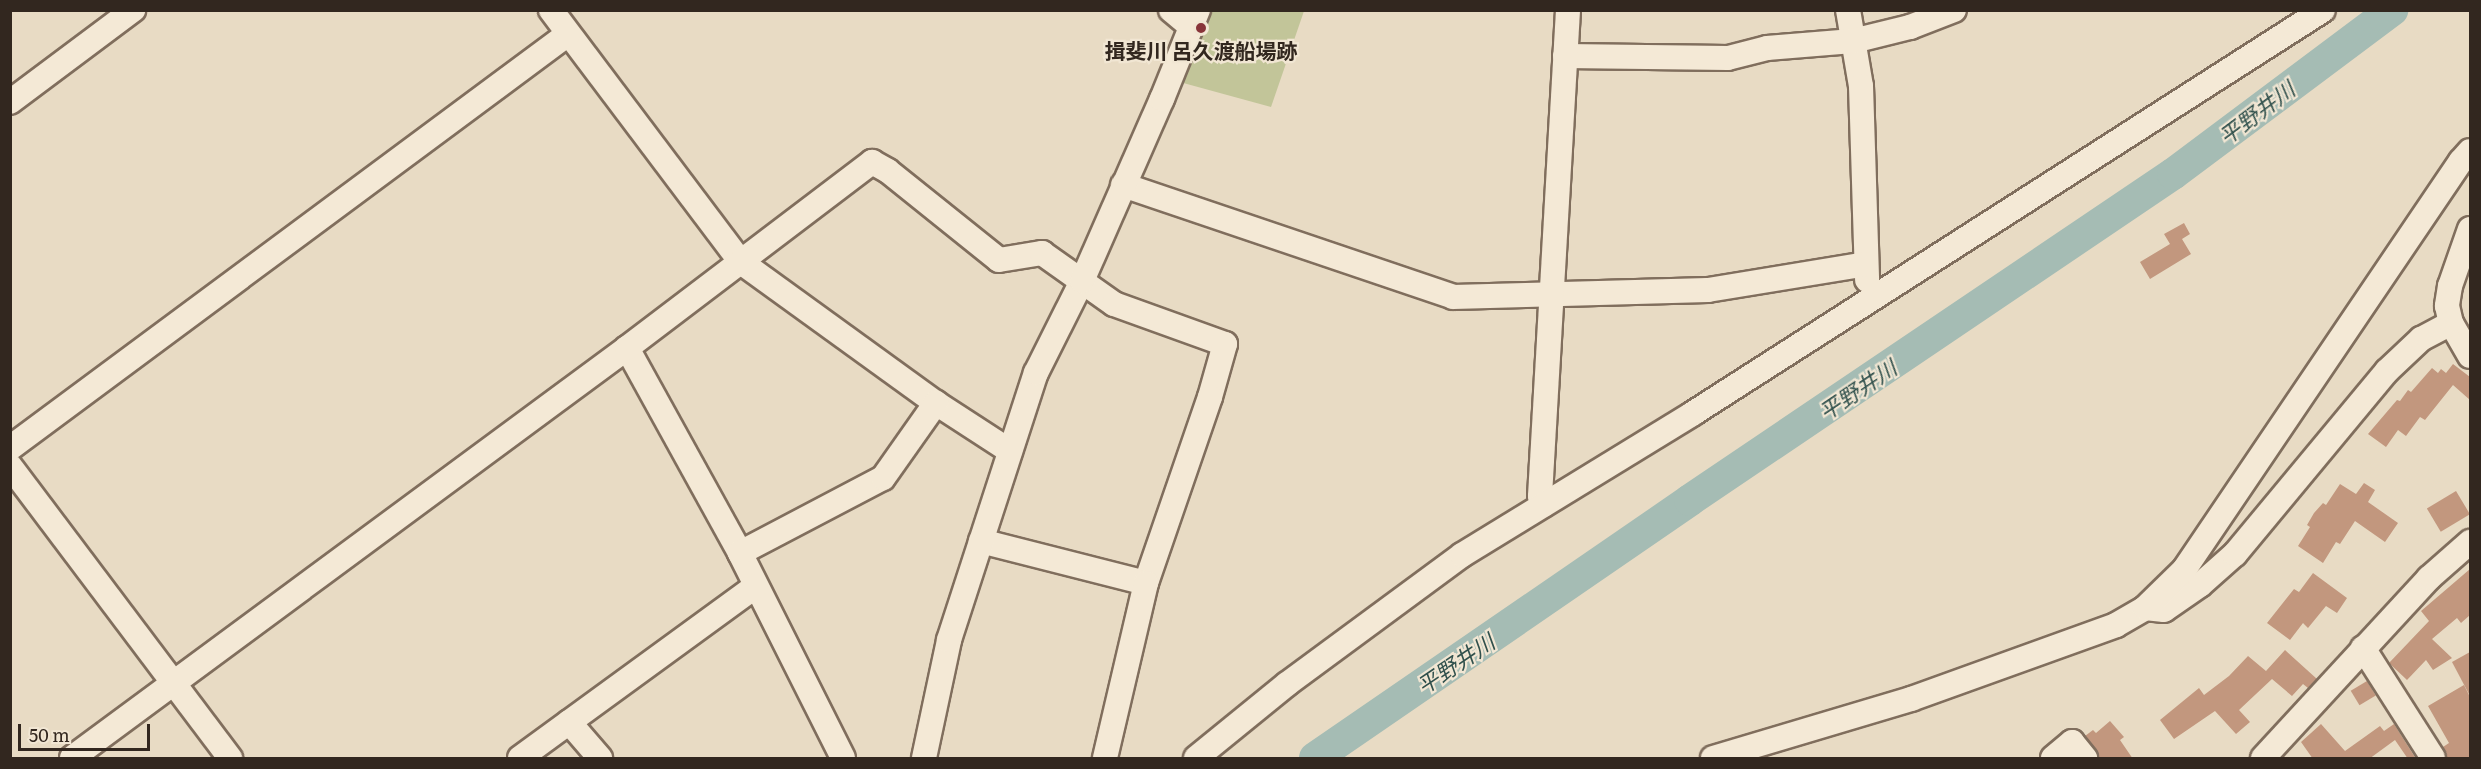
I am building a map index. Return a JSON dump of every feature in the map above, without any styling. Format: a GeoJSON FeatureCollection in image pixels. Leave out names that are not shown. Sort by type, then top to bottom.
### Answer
{"type":"FeatureCollection","features":[{"type":"Feature","properties":{"kind":"street"},"geometry":{"type":"LineString","coordinates":[[10,102],[133,10]]}},
{"type":"Feature","properties":{"kind":"street"},"geometry":{"type":"LineString","coordinates":[[551,10],[741,262],[936,403],[1010,451]]}},
{"type":"Feature","properties":{"kind":"street"},"geometry":{"type":"LineString","coordinates":[[924,759],[949,640],[1036,373],[1082,281],[1162,99],[1194,19],[1171,10]]}},
{"type":"Feature","properties":{"kind":"street"},"geometry":{"type":"LineString","coordinates":[[1543,505],[1540,496],[1568,10]]}},
{"type":"Feature","properties":{"kind":"street"},"geometry":{"type":"LineString","coordinates":[[1848,10],[1861,86],[1869,300]]}},
{"type":"Feature","properties":{"kind":"street"},"geometry":{"type":"LineString","coordinates":[[1565,56],[1728,58],[1767,48],[1853,41],[1910,27],[1954,10]]}},
{"type":"Feature","properties":{"kind":"street"},"geometry":{"type":"LineString","coordinates":[[1196,759],[1287,684],[1462,555],[1869,300],[2323,10]]}},
{"type":"Feature","properties":{"kind":"street"},"geometry":{"type":"LineString","coordinates":[[10,448],[568,34]]}},
{"type":"Feature","properties":{"kind":"street"},"geometry":{"type":"LineString","coordinates":[[1713,759],[1911,699],[2116,625],[2145,608],[2184,570],[2470,151]]}},
{"type":"Feature","properties":{"kind":"street"},"geometry":{"type":"LineString","coordinates":[[72,759],[176,685],[872,162],[888,171],[999,260],[1042,253],[1114,304],[1225,344],[1210,398],[1146,583],[1105,759]]}},
{"type":"Feature","properties":{"kind":"street"},"geometry":{"type":"LineString","coordinates":[[1123,185],[1454,297],[1708,290],[1866,264]]}},
{"type":"Feature","properties":{"kind":"street"},"geometry":{"type":"LineString","coordinates":[[2470,229],[2450,286],[2447,306],[2451,322],[2470,356]]}},
{"type":"Feature","properties":{"kind":"street"},"geometry":{"type":"LineString","coordinates":[[2145,608],[2164,610],[2200,585],[2235,554],[2387,371],[2421,339],[2451,322]]}},
{"type":"Feature","properties":{"kind":"street"},"geometry":{"type":"LineString","coordinates":[[627,348],[740,553],[843,759]]}},
{"type":"Feature","properties":{"kind":"street"},"geometry":{"type":"LineString","coordinates":[[740,553],[883,478],[936,403]]}},
{"type":"Feature","properties":{"kind":"street"},"geometry":{"type":"LineString","coordinates":[[10,466],[230,759]]}},
{"type":"Feature","properties":{"kind":"street"},"geometry":{"type":"LineString","coordinates":[[981,541],[1146,583]]}},
{"type":"Feature","properties":{"kind":"street"},"geometry":{"type":"LineString","coordinates":[[2271,756],[2363,648],[2429,578],[2470,542]]}},
{"type":"Feature","properties":{"kind":"street"},"geometry":{"type":"LineString","coordinates":[[520,759],[756,586]]}},
{"type":"Feature","properties":{"kind":"street"},"geometry":{"type":"LineString","coordinates":[[2363,648],[2433,759]]}},
{"type":"Feature","properties":{"kind":"street"},"geometry":{"type":"LineString","coordinates":[[569,722],[600,759]]}},
{"type":"Feature","properties":{"kind":"street"},"geometry":{"type":"LineString","coordinates":[[2053,759],[2072,742],[2085,759]]}},
{"type":"Feature","properties":{"kind":"green space"},"geometry":{"type":"Polygon","coordinates":[[[1206,11],[1304,11],[1271,107],[1176,81],[1206,11]]]}},
{"type":"Feature","properties":{"kind":"building"},"geometry":{"type":"Polygon","coordinates":[[[2184,223],[2190,234],[2182,239],[2191,254],[2150,279],[2140,262],[2170,244],[2164,234],[2184,223]]]}},
{"type":"Feature","properties":{"kind":"building"},"geometry":{"type":"Polygon","coordinates":[[[2453,364],[2470,377],[2470,400],[2453,385],[2425,420],[2420,417],[2406,436],[2398,430],[2386,447],[2368,434],[2397,400],[2400,401],[2408,390],[2411,392],[2432,368],[2438,373],[2441,369],[2446,373],[2453,364]]]}},
{"type":"Feature","properties":{"kind":"building"},"geometry":{"type":"Polygon","coordinates":[[[2364,483],[2375,490],[2368,502],[2398,523],[2385,542],[2355,521],[2340,544],[2336,542],[2323,563],[2298,546],[2310,527],[2307,525],[2314,513],[2323,503],[2326,505],[2340,484],[2356,494],[2364,483]]]}},
{"type":"Feature","properties":{"kind":"building"},"geometry":{"type":"Polygon","coordinates":[[[2456,491],[2470,514],[2441,532],[2427,509],[2456,491]]]}},
{"type":"Feature","properties":{"kind":"building"},"geometry":{"type":"Polygon","coordinates":[[[2470,569],[2470,615],[2461,623],[2457,618],[2432,639],[2452,658],[2433,670],[2426,660],[2407,680],[2389,663],[2429,621],[2421,611],[2470,569]]]}},
{"type":"Feature","properties":{"kind":"building"},"geometry":{"type":"Polygon","coordinates":[[[2313,573],[2347,598],[2337,613],[2326,606],[2308,628],[2303,623],[2290,640],[2267,623],[2294,589],[2299,592],[2313,573]]]}},
{"type":"Feature","properties":{"kind":"building"},"geometry":{"type":"Polygon","coordinates":[[[2285,650],[2317,679],[2308,688],[2303,684],[2292,696],[2272,679],[2239,710],[2250,722],[2236,734],[2215,711],[2174,739],[2160,720],[2199,688],[2204,695],[2229,676],[2248,656],[2266,671],[2285,650]]]}},
{"type":"Feature","properties":{"kind":"building"},"geometry":{"type":"Polygon","coordinates":[[[2470,652],[2470,696],[2452,662],[2470,652]]]}},
{"type":"Feature","properties":{"kind":"building"},"geometry":{"type":"Polygon","coordinates":[[[2367,681],[2376,696],[2359,705],[2351,691],[2367,681]]]}},
{"type":"Feature","properties":{"kind":"building"},"geometry":{"type":"Polygon","coordinates":[[[2464,685],[2470,697],[2470,759],[2447,759],[2443,747],[2449,743],[2428,706],[2464,685]]]}},
{"type":"Feature","properties":{"kind":"building"},"geometry":{"type":"Polygon","coordinates":[[[2110,721],[2124,737],[2120,740],[2133,759],[2100,759],[2085,736],[2093,730],[2096,733],[2110,721]]]}},
{"type":"Feature","properties":{"kind":"building"},"geometry":{"type":"Polygon","coordinates":[[[2321,724],[2345,751],[2380,726],[2384,731],[2394,724],[2416,759],[2408,759],[2395,740],[2369,759],[2313,759],[2301,742],[2321,724]]]}},
{"type":"Feature","properties":{"kind":"waterway","name":"平野井川"},"geometry":{"type":"LineString","coordinates":[[1315,758],[1690,500],[2173,174],[2392,10]]}},
{"type":"Feature","properties":{"kind":"place","name":"揖斐川 呂久渡船場跡"},"geometry":{"type":"Point","coordinates":[1201,28]}}]}
